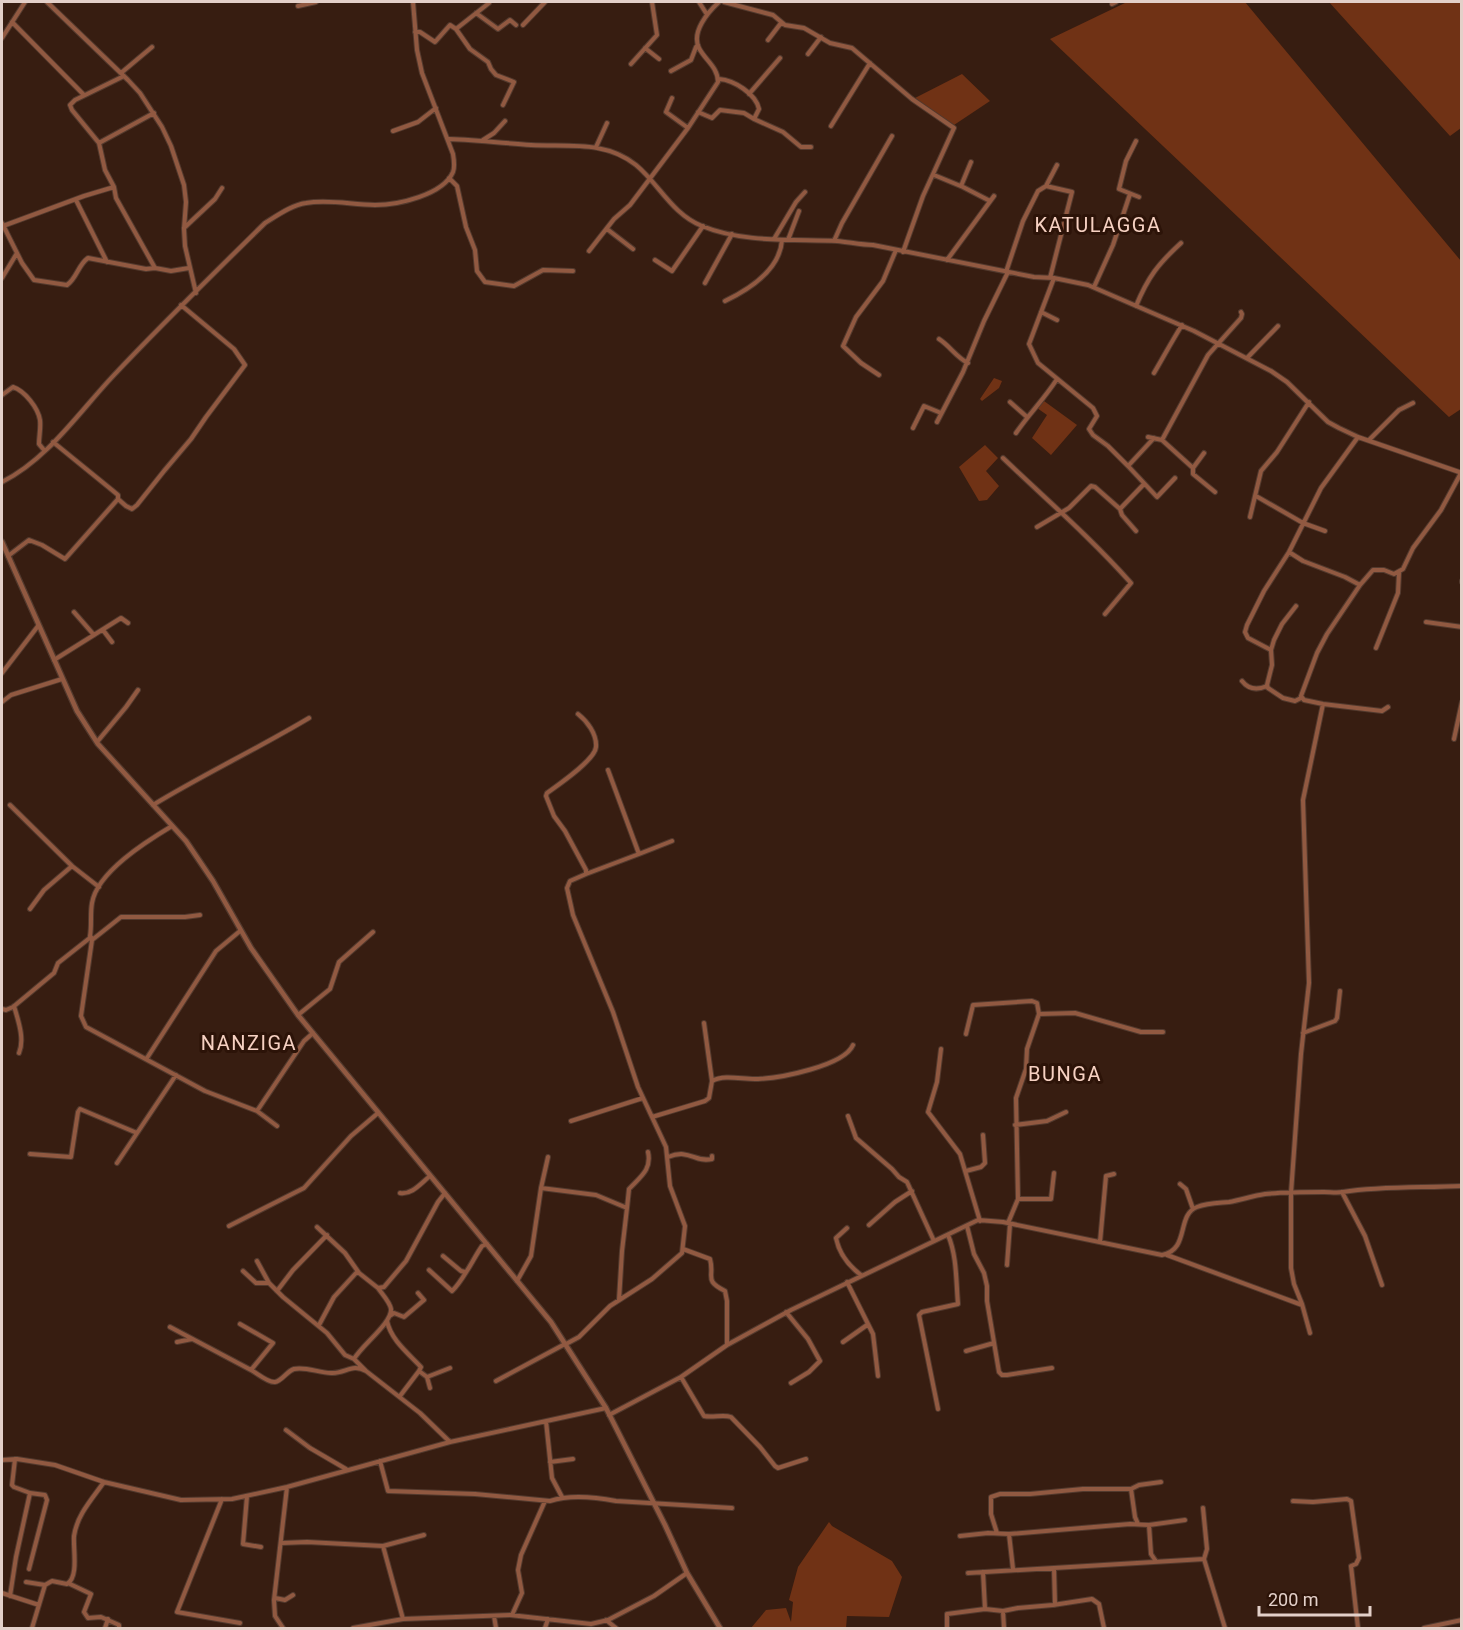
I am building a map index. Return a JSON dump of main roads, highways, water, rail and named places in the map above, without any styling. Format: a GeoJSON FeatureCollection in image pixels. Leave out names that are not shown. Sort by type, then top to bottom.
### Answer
{"type":"FeatureCollection","features":[{"type":"Feature","properties":{"kind":"district","name":"KATULAGGA"},"geometry":{"type":"Point","coordinates":[1098,225]}},
{"type":"Feature","properties":{"kind":"district","name":"NANZIGA"},"geometry":{"type":"Point","coordinates":[249,1043]}},
{"type":"Feature","properties":{"kind":"district","name":"BUNGA"},"geometry":{"type":"Point","coordinates":[1065,1074]}}]}
